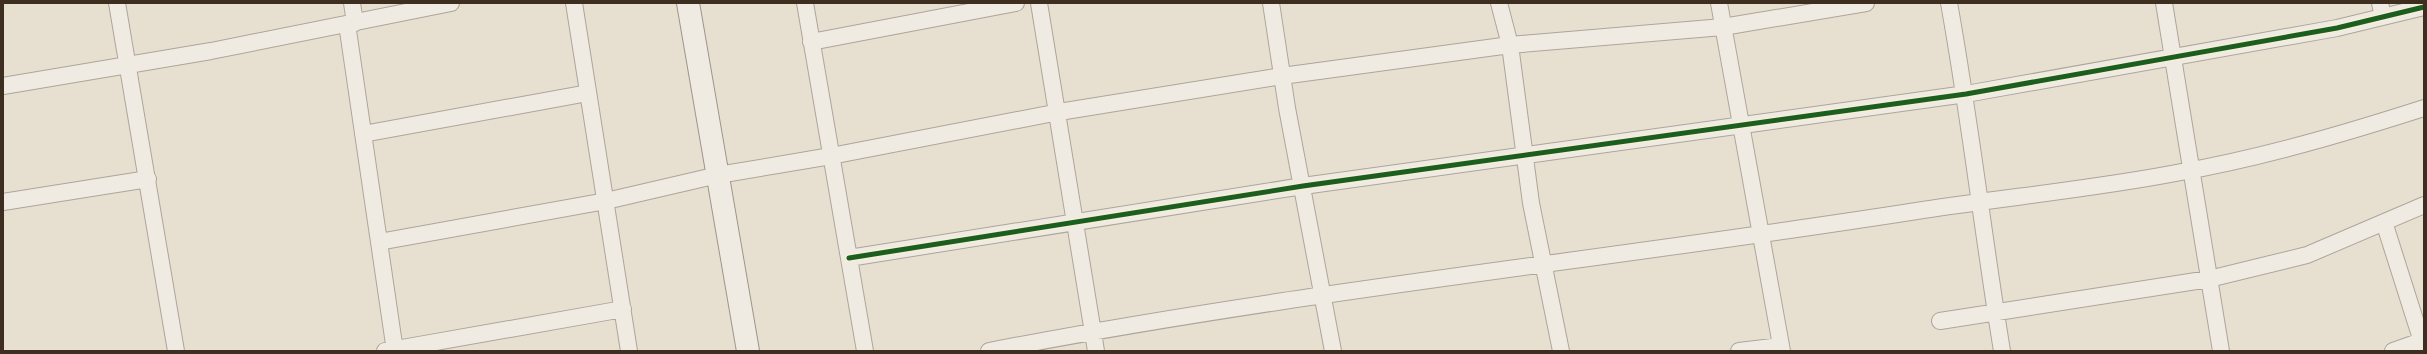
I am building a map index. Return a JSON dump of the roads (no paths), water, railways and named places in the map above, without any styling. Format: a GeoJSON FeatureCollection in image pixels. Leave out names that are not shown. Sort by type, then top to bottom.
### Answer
{"type":"FeatureCollection","features":[{"type":"Feature","properties":{"kind":"street"},"geometry":{"type":"LineString","coordinates":[[118,3],[176,351]]}},
{"type":"Feature","properties":{"kind":"street"},"geometry":{"type":"LineString","coordinates":[[352,3],[351,23],[363,134],[392,350],[623,309]]}},
{"type":"Feature","properties":{"kind":"street"},"geometry":{"type":"LineString","coordinates":[[3,86],[128,65],[451,3]]}},
{"type":"Feature","properties":{"kind":"street"},"geometry":{"type":"LineString","coordinates":[[574,3],[629,351]]}},
{"type":"Feature","properties":{"kind":"street"},"geometry":{"type":"LineString","coordinates":[[688,3],[748,351]]}},
{"type":"Feature","properties":{"kind":"street"},"geometry":{"type":"LineString","coordinates":[[805,3],[865,351]]}},
{"type":"Feature","properties":{"kind":"street"},"geometry":{"type":"LineString","coordinates":[[811,42],[1016,3]]}},
{"type":"Feature","properties":{"kind":"street"},"geometry":{"type":"LineString","coordinates":[[1039,3],[1096,351]]}},
{"type":"Feature","properties":{"kind":"street"},"geometry":{"type":"LineString","coordinates":[[1271,3],[1282,76],[1333,351]]}},
{"type":"Feature","properties":{"kind":"street"},"geometry":{"type":"LineString","coordinates":[[1499,3],[1510,45],[1531,203],[1561,351]]}},
{"type":"Feature","properties":{"kind":"street"},"geometry":{"type":"LineString","coordinates":[[1718,3],[1781,348],[1739,351]]}},
{"type":"Feature","properties":{"kind":"street"},"geometry":{"type":"LineString","coordinates":[[378,242],[606,201],[718,175],[831,156],[1058,112],[1282,76],[1510,45],[1723,27],[1866,3]]}},
{"type":"Feature","properties":{"kind":"street"},"geometry":{"type":"LineString","coordinates":[[1949,3],[1966,94],[2002,351]]}},
{"type":"Feature","properties":{"kind":"street"},"geometry":{"type":"LineString","coordinates":[[2164,3],[2221,351]]}},
{"type":"Feature","properties":{"kind":"street"},"geometry":{"type":"LineString","coordinates":[[848,258],[1303,186],[1966,94],[2337,28],[2381,10],[2424,7]]}},
{"type":"Feature","properties":{"kind":"street"},"geometry":{"type":"LineString","coordinates":[[363,134],[588,93]]}},
{"type":"Feature","properties":{"kind":"street"},"geometry":{"type":"LineString","coordinates":[[989,351],[1093,331],[1323,294],[1761,235],[2192,170],[2329,139],[2424,108]]}},
{"type":"Feature","properties":{"kind":"street"},"geometry":{"type":"LineString","coordinates":[[3,202],[148,179]]}},
{"type":"Feature","properties":{"kind":"street"},"geometry":{"type":"LineString","coordinates":[[1940,321],[1996,314],[2209,279],[2308,255],[2424,205]]}},
{"type":"Feature","properties":{"kind":"street"},"geometry":{"type":"LineString","coordinates":[[2384,222],[2423,343],[2393,351]]}}]}
